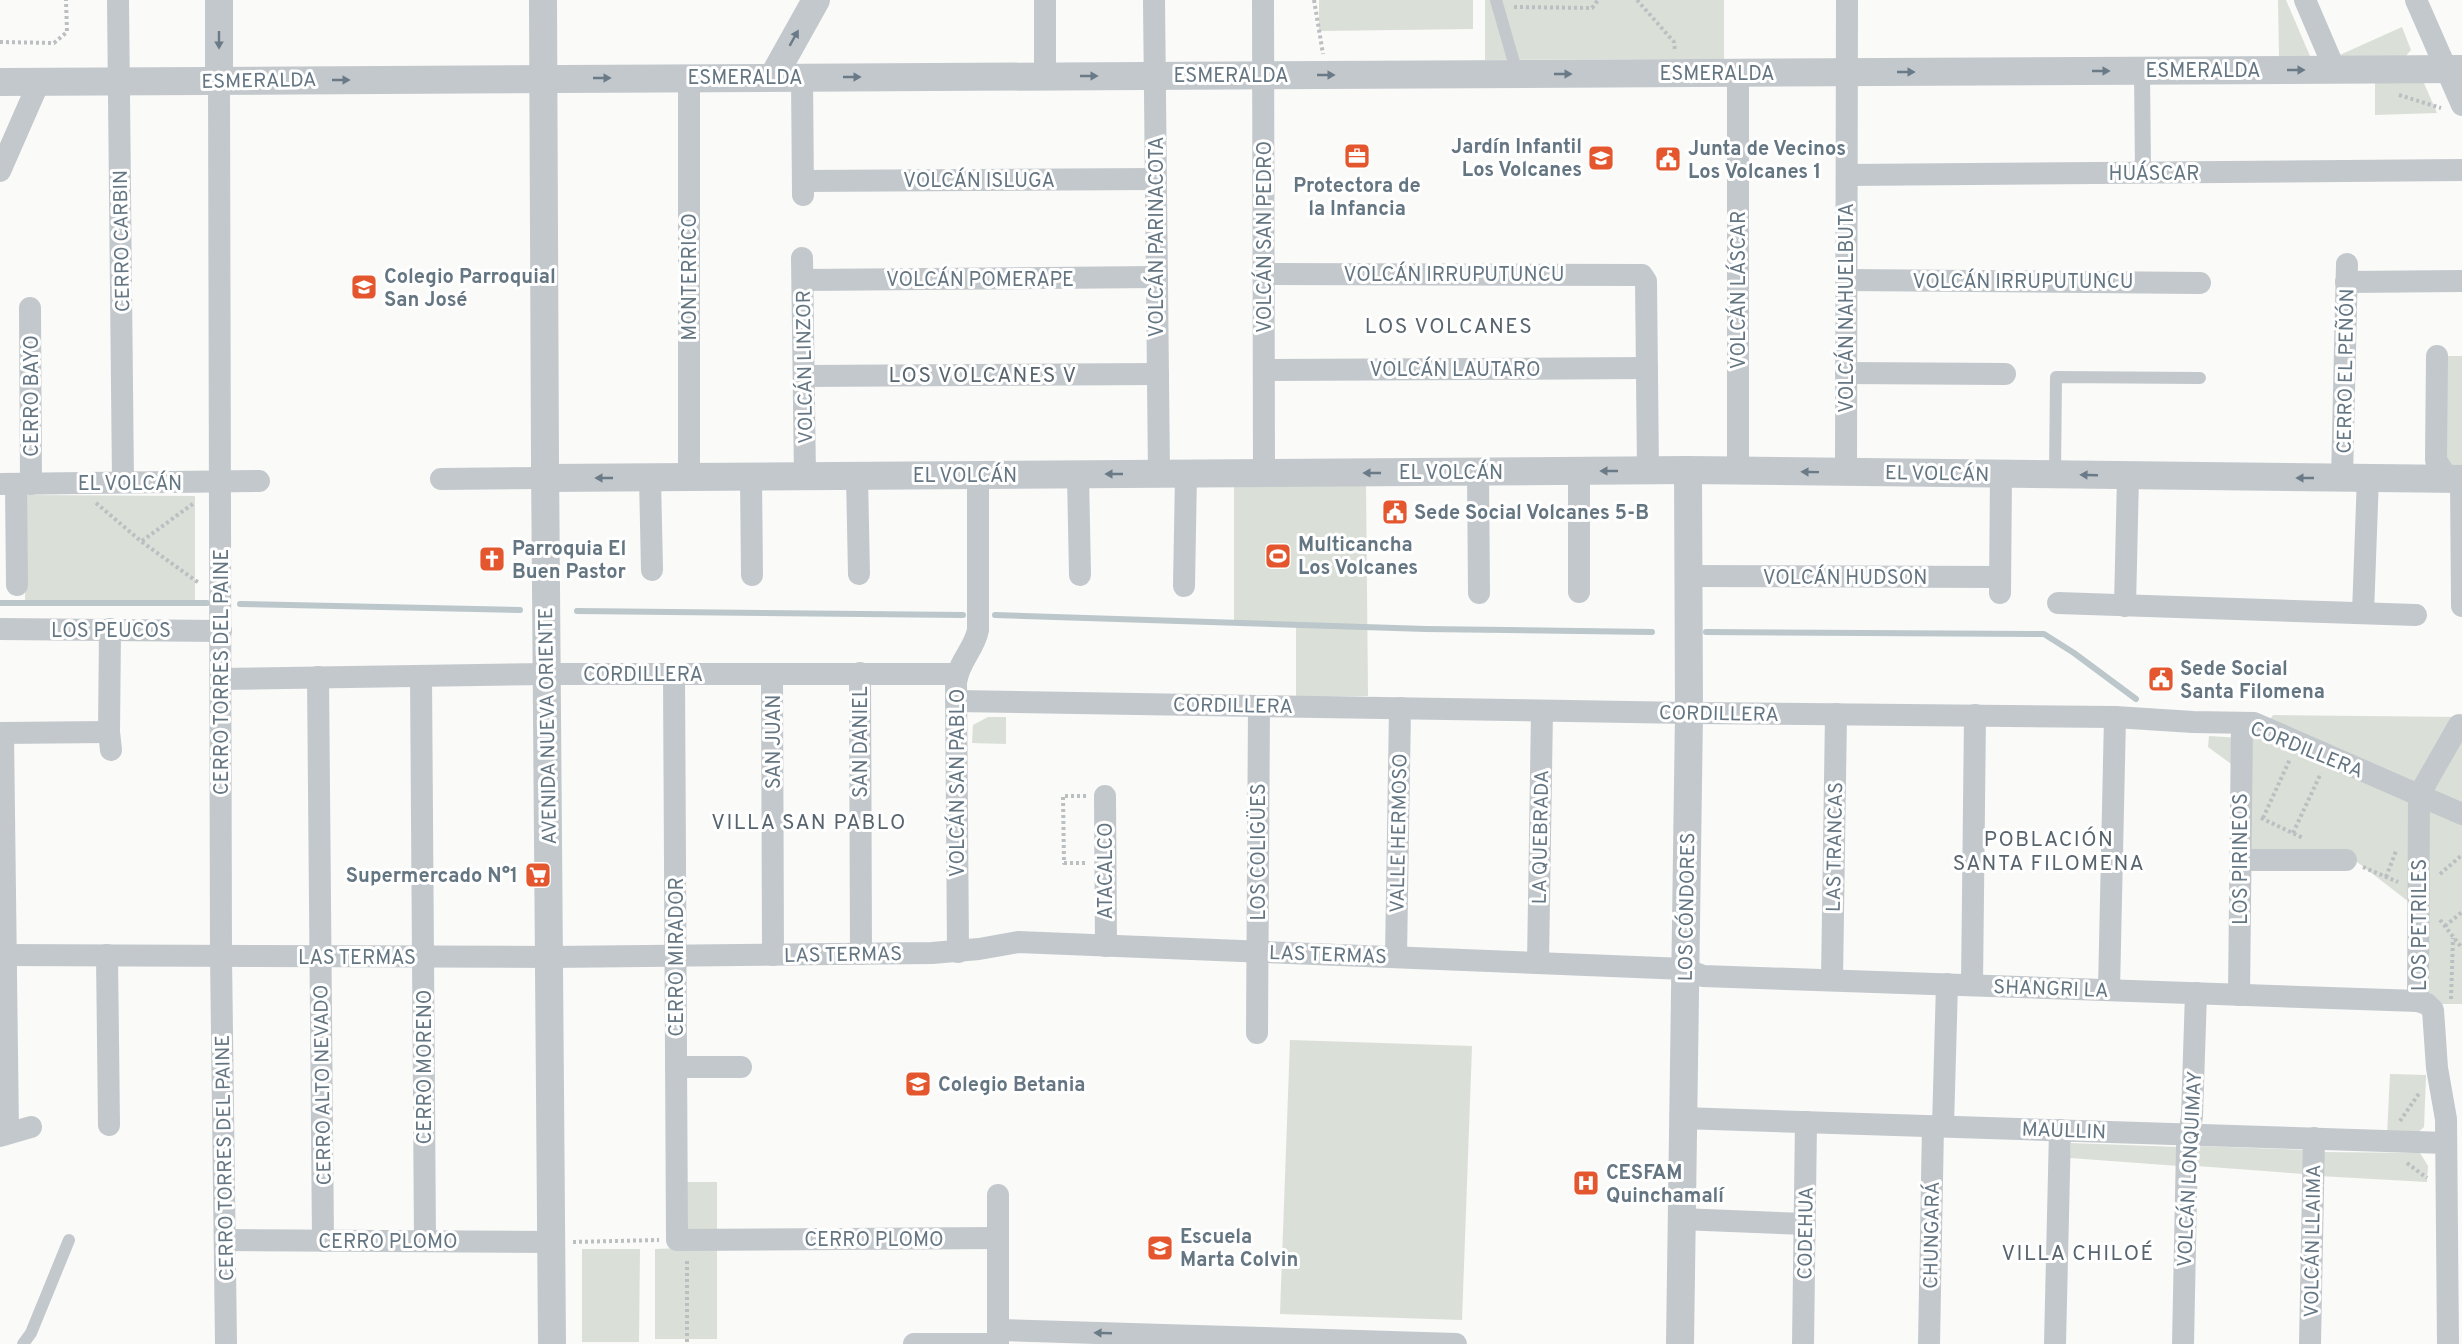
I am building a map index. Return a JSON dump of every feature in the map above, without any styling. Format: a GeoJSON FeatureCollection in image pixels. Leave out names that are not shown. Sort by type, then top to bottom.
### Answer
{"type":"FeatureCollection","features":[{"type":"Feature","properties":{"kind":"street","name":"CERRO CARBIN"},"geometry":{"type":"LineString","coordinates":[[118,0],[123,482]]}},
{"type":"Feature","properties":{"kind":"street","name":"CERRO TORRES DEL PAINE"},"geometry":{"type":"LineString","coordinates":[[219,0],[221,956],[226,1344]]}},
{"type":"Feature","properties":{"kind":"street","name":"AVENIDA NUEVA ORIENTE"},"geometry":{"type":"LineString","coordinates":[[543,0],[552,1344]]}},
{"type":"Feature","properties":{"kind":"street"},"geometry":{"type":"LineString","coordinates":[[773,77],[816,0]]}},
{"type":"Feature","properties":{"kind":"street"},"geometry":{"type":"LineString","coordinates":[[1045,0],[1045,76]]}},
{"type":"Feature","properties":{"kind":"street","name":"VOLCÁN PARINACOTA"},"geometry":{"type":"LineString","coordinates":[[1154,0],[1158,374],[1184,585]]}},
{"type":"Feature","properties":{"kind":"street","name":"VOLCÁN SAN PEDRO"},"geometry":{"type":"LineString","coordinates":[[1263,0],[1264,474]]}},
{"type":"Feature","properties":{"kind":"street","name":"VOLCÁN NAHUELBUTA"},"geometry":{"type":"LineString","coordinates":[[1846,472],[1847,0]]}},
{"type":"Feature","properties":{"kind":"street"},"geometry":{"type":"LineString","coordinates":[[2305,0],[2335,70]]}},
{"type":"Feature","properties":{"kind":"street"},"geometry":{"type":"LineString","coordinates":[[2416,0],[2454,69],[2457,108]]}},
{"type":"Feature","properties":{"kind":"street","name":"ESMERALDA"},"geometry":{"type":"LineString","coordinates":[[0,82],[2454,69]]}},
{"type":"Feature","properties":{"kind":"street"},"geometry":{"type":"LineString","coordinates":[[2142,71],[2142,173]]}},
{"type":"Feature","properties":{"kind":"street","name":"VOLCÁN LÁSCAR"},"geometry":{"type":"LineString","coordinates":[[1738,73],[1738,471]]}},
{"type":"Feature","properties":{"kind":"street","name":"MONTERRICO"},"geometry":{"type":"LineString","coordinates":[[689,77],[689,477]]}},
{"type":"Feature","properties":{"kind":"street","name":"VOLCÁN ISLUGA"},"geometry":{"type":"LineString","coordinates":[[802,77],[803,189],[1156,179]]}},
{"type":"Feature","properties":{"kind":"street"},"geometry":{"type":"LineString","coordinates":[[0,171],[39,82]]}},
{"type":"Feature","properties":{"kind":"street","name":"HUÁSCAR"},"geometry":{"type":"LineString","coordinates":[[1847,175],[2462,170]]}},
{"type":"Feature","properties":{"kind":"street","name":"VOLCÁN LINZOR"},"geometry":{"type":"LineString","coordinates":[[802,258],[805,476]]}},
{"type":"Feature","properties":{"kind":"street","name":"CERRO EL PEÑÓN"},"geometry":{"type":"LineString","coordinates":[[2363,613],[2346,273],[2462,281]]}},
{"type":"Feature","properties":{"kind":"street","name":"VOLCÁN IRRUPUTUNCU"},"geometry":{"type":"LineString","coordinates":[[1264,274],[1638,275],[1645,277],[1647,368]]}},
{"type":"Feature","properties":{"kind":"street","name":"VOLCÁN POMERAPE"},"geometry":{"type":"LineString","coordinates":[[803,280],[1157,277]]}},
{"type":"Feature","properties":{"kind":"street","name":"VOLCÁN IRRUPUTUNCU"},"geometry":{"type":"LineString","coordinates":[[1847,280],[2200,283]]}},
{"type":"Feature","properties":{"kind":"street","name":"CERRO BAYO"},"geometry":{"type":"LineString","coordinates":[[17,585],[16,484],[30,308]]}},
{"type":"Feature","properties":{"kind":"street"},"geometry":{"type":"LineString","coordinates":[[2437,356],[2436,460],[2457,479],[2462,606]]}},
{"type":"Feature","properties":{"kind":"street"},"geometry":{"type":"LineString","coordinates":[[1647,368],[1648,471]]}},
{"type":"Feature","properties":{"kind":"street","name":"VOLCÁN LAUTARO"},"geometry":{"type":"LineString","coordinates":[[1264,370],[1647,368]]}},
{"type":"Feature","properties":{"kind":"street"},"geometry":{"type":"LineString","coordinates":[[1846,373],[2005,374]]}},
{"type":"Feature","properties":{"kind":"street"},"geometry":{"type":"LineString","coordinates":[[804,376],[1158,374]]}},
{"type":"Feature","properties":{"kind":"street","name":"EL VOLCÁN"},"geometry":{"type":"LineString","coordinates":[[441,479],[1688,470],[2457,479]]}},
{"type":"Feature","properties":{"kind":"street","name":"LOS CÓNDORES"},"geometry":{"type":"LineString","coordinates":[[1680,1344],[1689,713],[1688,470]]}},
{"type":"Feature","properties":{"kind":"street"},"geometry":{"type":"LineString","coordinates":[[1579,471],[1579,592]]}},
{"type":"Feature","properties":{"kind":"street"},"geometry":{"type":"LineString","coordinates":[[1478,472],[1479,593]]}},
{"type":"Feature","properties":{"kind":"street","name":"VOLCÁN HUDSON"},"geometry":{"type":"LineString","coordinates":[[1689,576],[2000,585],[2001,474]]}},
{"type":"Feature","properties":{"kind":"street"},"geometry":{"type":"LineString","coordinates":[[1078,475],[1080,575]]}},
{"type":"Feature","properties":{"kind":"street"},"geometry":{"type":"LineString","coordinates":[[857,476],[859,574]]}},
{"type":"Feature","properties":{"kind":"street","name":"VOLCÁN SAN PABLO"},"geometry":{"type":"LineString","coordinates":[[958,952],[957,674],[962,661],[974,644],[978,630],[978,476]]}},
{"type":"Feature","properties":{"kind":"street"},"geometry":{"type":"LineString","coordinates":[[2125,606],[2128,476]]}},
{"type":"Feature","properties":{"kind":"street"},"geometry":{"type":"LineString","coordinates":[[751,477],[752,575]]}},
{"type":"Feature","properties":{"kind":"street"},"geometry":{"type":"LineString","coordinates":[[650,478],[652,570]]}},
{"type":"Feature","properties":{"kind":"street","name":"EL VOLCÁN"},"geometry":{"type":"LineString","coordinates":[[16,484],[259,481]]}},
{"type":"Feature","properties":{"kind":"street"},"geometry":{"type":"LineString","coordinates":[[2058,603],[2416,615]]}},
{"type":"Feature","properties":{"kind":"street","name":"LOS PEUCOS"},"geometry":{"type":"LineString","coordinates":[[0,629],[221,631]]}},
{"type":"Feature","properties":{"kind":"street"},"geometry":{"type":"LineString","coordinates":[[31,1127],[4,1135],[1,733],[110,741],[110,629]]}},
{"type":"Feature","properties":{"kind":"street","name":"SAN DANIEL"},"geometry":{"type":"LineString","coordinates":[[860,673],[861,954]]}},
{"type":"Feature","properties":{"kind":"street","name":"CORDILLERA"},"geometry":{"type":"LineString","coordinates":[[221,679],[547,674],[957,674]]}},
{"type":"Feature","properties":{"kind":"street","name":"CERRO MIRADOR"},"geometry":{"type":"LineString","coordinates":[[674,674],[676,1067],[682,1240]]}},
{"type":"Feature","properties":{"kind":"street","name":"SAN JUAN"},"geometry":{"type":"LineString","coordinates":[[772,674],[773,955]]}},
{"type":"Feature","properties":{"kind":"street","name":"CERRO MORENO"},"geometry":{"type":"LineString","coordinates":[[421,676],[425,1241]]}},
{"type":"Feature","properties":{"kind":"street","name":"CERRO ALTO NEVADO"},"geometry":{"type":"LineString","coordinates":[[318,677],[323,1241]]}},
{"type":"Feature","properties":{"kind":"street","name":"CORDILLERA"},"geometry":{"type":"LineString","coordinates":[[957,701],[1542,711],[2115,717],[2254,723],[2462,814]]}},
{"type":"Feature","properties":{"kind":"street","name":"LOS COLIGÜES"},"geometry":{"type":"LineString","coordinates":[[1257,1033],[1259,706]]}},
{"type":"Feature","properties":{"kind":"street","name":"VALLE HERMOSO"},"geometry":{"type":"LineString","coordinates":[[1396,957],[1400,708]]}},
{"type":"Feature","properties":{"kind":"street","name":"LA QUEBRADA"},"geometry":{"type":"LineString","coordinates":[[1538,963],[1542,711]]}},
{"type":"Feature","properties":{"kind":"street","name":"LAS TRANCAS"},"geometry":{"type":"LineString","coordinates":[[1832,980],[1836,714]]}},
{"type":"Feature","properties":{"kind":"street"},"geometry":{"type":"LineString","coordinates":[[1972,985],[1976,716]]}},
{"type":"Feature","properties":{"kind":"street"},"geometry":{"type":"LineString","coordinates":[[2109,990],[2115,717]]}},
{"type":"Feature","properties":{"kind":"street","name":"LOS PIRINEOS"},"geometry":{"type":"LineString","coordinates":[[2239,995],[2242,723]]}},
{"type":"Feature","properties":{"kind":"street"},"geometry":{"type":"LineString","coordinates":[[2419,795],[2459,725]]}},
{"type":"Feature","properties":{"kind":"street","name":"LOS PETRILES"},"geometry":{"type":"LineString","coordinates":[[2419,795],[2425,1006],[2446,1119],[2448,1344]]}},
{"type":"Feature","properties":{"kind":"street","name":"ATACALCO"},"geometry":{"type":"LineString","coordinates":[[1105,796],[1106,945]]}},
{"type":"Feature","properties":{"kind":"street"},"geometry":{"type":"LineString","coordinates":[[2241,860],[2346,860]]}},
{"type":"Feature","properties":{"kind":"street","name":"LAS TERMAS"},"geometry":{"type":"LineString","coordinates":[[3,955],[550,957],[861,954],[958,952],[1011,942],[1685,969]]}},
{"type":"Feature","properties":{"kind":"street"},"geometry":{"type":"LineString","coordinates":[[106,955],[109,1125]]}},
{"type":"Feature","properties":{"kind":"street","name":"SHANGRI LA"},"geometry":{"type":"LineString","coordinates":[[1685,969],[1703,976],[2196,993],[2425,1006]]}},
{"type":"Feature","properties":{"kind":"street","name":"CHUNGARÁ"},"geometry":{"type":"LineString","coordinates":[[1929,1344],[1938,1126],[1947,984]]}},
{"type":"Feature","properties":{"kind":"street","name":"VOLCÁN LONQUIMAY"},"geometry":{"type":"LineString","coordinates":[[2183,1344],[2187,1147],[2192,1116],[2196,993]]}},
{"type":"Feature","properties":{"kind":"street"},"geometry":{"type":"LineString","coordinates":[[676,1067],[741,1067]]}},
{"type":"Feature","properties":{"kind":"street","name":"MAULLIN"},"geometry":{"type":"LineString","coordinates":[[1682,1118],[2446,1143]]}},
{"type":"Feature","properties":{"kind":"street","name":"CODEHUA"},"geometry":{"type":"LineString","coordinates":[[1803,1344],[1806,1122]]}},
{"type":"Feature","properties":{"kind":"street"},"geometry":{"type":"LineString","coordinates":[[2055,1344],[2060,1130]]}},
{"type":"Feature","properties":{"kind":"street","name":"VOLCÁN LLAIMA"},"geometry":{"type":"LineString","coordinates":[[2310,1344],[2314,1138]]}},
{"type":"Feature","properties":{"kind":"street"},"geometry":{"type":"LineString","coordinates":[[998,1195],[998,1339]]}},
{"type":"Feature","properties":{"kind":"street"},"geometry":{"type":"LineString","coordinates":[[1680,1219],[1805,1224]]}},
{"type":"Feature","properties":{"kind":"street","name":"CERRO PLOMO"},"geometry":{"type":"LineString","coordinates":[[682,1240],[998,1238]]}},
{"type":"Feature","properties":{"kind":"street","name":"CERRO PLOMO"},"geometry":{"type":"LineString","coordinates":[[225,1240],[552,1242]]}},
{"type":"Feature","properties":{"kind":"street"},"geometry":{"type":"LineString","coordinates":[[914,1344],[998,1339],[1456,1344]]}},
{"type":"Feature","properties":{"kind":"lane"},"geometry":{"type":"LineString","coordinates":[[1497,4],[1518,74]]}},
{"type":"Feature","properties":{"kind":"lane"},"geometry":{"type":"LineString","coordinates":[[2055,474],[2056,377],[2200,378]]}},
{"type":"Feature","properties":{"kind":"lane"},"geometry":{"type":"LineString","coordinates":[[23,1344],[31,1333],[69,1240]]}},
{"type":"Feature","properties":{"kind":"path"},"geometry":{"type":"LineString","coordinates":[[0,42],[54,43],[67,32],[66,0]]}},
{"type":"Feature","properties":{"kind":"path"},"geometry":{"type":"LineString","coordinates":[[1314,0],[1328,75]]}},
{"type":"Feature","properties":{"kind":"path"},"geometry":{"type":"LineString","coordinates":[[1497,4],[1592,8],[1598,0]]}},
{"type":"Feature","properties":{"kind":"path"},"geometry":{"type":"LineString","coordinates":[[1637,0],[1674,42],[1678,74]]}},
{"type":"Feature","properties":{"kind":"path"},"geometry":{"type":"LineString","coordinates":[[2397,94],[2457,108]]}},
{"type":"Feature","properties":{"kind":"path"},"geometry":{"type":"LineString","coordinates":[[72,483],[141,542],[221,599]]}},
{"type":"Feature","properties":{"kind":"path"},"geometry":{"type":"LineString","coordinates":[[141,542],[221,483]]}},
{"type":"Feature","properties":{"kind":"path"},"geometry":{"type":"LineString","coordinates":[[1317,551],[1370,543]]}},
{"type":"Feature","properties":{"kind":"path"},"geometry":{"type":"LineString","coordinates":[[2263,819],[2298,742]]}},
{"type":"Feature","properties":{"kind":"path"},"geometry":{"type":"LineString","coordinates":[[2293,833],[2329,756]]}},
{"type":"Feature","properties":{"kind":"path"},"geometry":{"type":"LineString","coordinates":[[1105,796],[1063,796],[1064,863],[1105,863]]}},
{"type":"Feature","properties":{"kind":"path"},"geometry":{"type":"LineString","coordinates":[[2445,926],[2462,912]]}},
{"type":"Feature","properties":{"kind":"path"},"geometry":{"type":"LineString","coordinates":[[2425,1006],[2451,999],[2453,936]]}},
{"type":"Feature","properties":{"kind":"path"},"geometry":{"type":"LineString","coordinates":[[2437,1068],[2380,1141],[2446,1191]]}},
{"type":"Feature","properties":{"kind":"path"},"geometry":{"type":"LineString","coordinates":[[552,1242],[682,1240],[687,1344]]}},
{"type":"Feature","properties":{"kind":"shaded area"},"geometry":{"type":"Polygon","coordinates":[[[1319,0],[1473,0],[1473,29],[1319,31],[1319,0]]]}},
{"type":"Feature","properties":{"kind":"shaded area"},"geometry":{"type":"Polygon","coordinates":[[[1485,0],[1724,0],[1724,59],[1485,60],[1485,0]]]}},
{"type":"Feature","properties":{"kind":"shaded area"},"geometry":{"type":"Polygon","coordinates":[[[2278,0],[2286,0],[2310,56],[2279,56],[2278,0]]]}},
{"type":"Feature","properties":{"kind":"shaded area"},"geometry":{"type":"Polygon","coordinates":[[[2402,27],[2411,50],[2404,58],[2333,58],[2402,27]]]}},
{"type":"Feature","properties":{"kind":"shaded area"},"geometry":{"type":"Polygon","coordinates":[[[2423,81],[2437,113],[2375,115],[2375,82],[2423,81]]]}},
{"type":"Feature","properties":{"kind":"shaded area"},"geometry":{"type":"Polygon","coordinates":[[[2445,356],[2462,356],[2462,465],[2444,466],[2445,356]]]}},
{"type":"Feature","properties":{"kind":"shaded area"},"geometry":{"type":"Polygon","coordinates":[[[1366,485],[1368,696],[1296,697],[1296,622],[1234,622],[1234,486],[1366,485]]]}},
{"type":"Feature","properties":{"kind":"shaded area"},"geometry":{"type":"Polygon","coordinates":[[[27,495],[195,496],[195,601],[25,600],[27,495]]]}},
{"type":"Feature","properties":{"kind":"shaded area"},"geometry":{"type":"Polygon","coordinates":[[[2273,715],[2462,717],[2462,1004],[2435,1004],[2424,992],[2426,915],[2348,855],[2247,852],[2249,777],[2208,747],[2209,736],[2257,739],[2273,715]]]}},
{"type":"Feature","properties":{"kind":"shaded area"},"geometry":{"type":"Polygon","coordinates":[[[988,717],[1006,717],[1006,744],[972,743],[973,725],[988,717]]]}},
{"type":"Feature","properties":{"kind":"shaded area"},"geometry":{"type":"Polygon","coordinates":[[[1290,1040],[1472,1046],[1462,1320],[1280,1314],[1290,1040]]]}},
{"type":"Feature","properties":{"kind":"shaded area"},"geometry":{"type":"Polygon","coordinates":[[[2390,1074],[2426,1075],[2424,1127],[2414,1136],[2387,1135],[2390,1074]]]}},
{"type":"Feature","properties":{"kind":"shaded area"},"geometry":{"type":"Polygon","coordinates":[[[2071,1143],[2179,1147],[2179,1166],[2070,1158],[2071,1143]]]}},
{"type":"Feature","properties":{"kind":"shaded area"},"geometry":{"type":"Polygon","coordinates":[[[2198,1146],[2305,1150],[2304,1174],[2197,1166],[2198,1146]]]}},
{"type":"Feature","properties":{"kind":"shaded area"},"geometry":{"type":"Polygon","coordinates":[[[2319,1152],[2420,1153],[2428,1166],[2427,1182],[2319,1176],[2319,1152]]]}},
{"type":"Feature","properties":{"kind":"shaded area"},"geometry":{"type":"Polygon","coordinates":[[[683,1182],[717,1182],[717,1339],[655,1339],[655,1249],[683,1248],[683,1182]]]}},
{"type":"Feature","properties":{"kind":"shaded area"},"geometry":{"type":"Polygon","coordinates":[[[582,1249],[640,1249],[639,1342],[582,1342],[582,1249]]]}},
{"type":"Feature","properties":{"kind":"waterway"},"geometry":{"type":"LineString","coordinates":[[0,603],[207,603]]}},
{"type":"Feature","properties":{"kind":"waterway"},"geometry":{"type":"LineString","coordinates":[[240,604],[520,610]]}},
{"type":"Feature","properties":{"kind":"waterway"},"geometry":{"type":"LineString","coordinates":[[577,611],[963,615]]}},
{"type":"Feature","properties":{"kind":"waterway"},"geometry":{"type":"LineString","coordinates":[[995,615],[1426,629],[1652,632]]}},
{"type":"Feature","properties":{"kind":"waterway"},"geometry":{"type":"LineString","coordinates":[[1706,632],[2044,634],[2136,699]]}},
{"type":"Feature","properties":{"kind":"place","name":"Protectora de la Infancia"},"geometry":{"type":"Point","coordinates":[1357,156]}},
{"type":"Feature","properties":{"kind":"place","name":"Jardín Infantil Los Volcanes"},"geometry":{"type":"Point","coordinates":[1601,158]}},
{"type":"Feature","properties":{"kind":"place","name":"Junta de Vecinos Los Volcanes 1"},"geometry":{"type":"Point","coordinates":[1668,159]}},
{"type":"Feature","properties":{"kind":"place","name":"Colegio Parroquial San José"},"geometry":{"type":"Point","coordinates":[364,287]}},
{"type":"Feature","properties":{"kind":"place","name":"Sede Social Volcanes 5-B"},"geometry":{"type":"Point","coordinates":[1395,512]}},
{"type":"Feature","properties":{"kind":"place","name":"Multicancha Los Volcanes"},"geometry":{"type":"Point","coordinates":[1278,556]}},
{"type":"Feature","properties":{"kind":"place","name":"Parroquia El Buen Pastor"},"geometry":{"type":"Point","coordinates":[492,559]}},
{"type":"Feature","properties":{"kind":"place","name":"Sede Social Santa Filomena"},"geometry":{"type":"Point","coordinates":[2161,679]}},
{"type":"Feature","properties":{"kind":"place","name":"Supermercado N°1"},"geometry":{"type":"Point","coordinates":[538,875]}},
{"type":"Feature","properties":{"kind":"place","name":"Colegio Betania"},"geometry":{"type":"Point","coordinates":[918,1084]}},
{"type":"Feature","properties":{"kind":"place","name":"CESFAM Quinchamalí"},"geometry":{"type":"Point","coordinates":[1586,1183]}},
{"type":"Feature","properties":{"kind":"place","name":"Escuela Marta Colvin"},"geometry":{"type":"Point","coordinates":[1160,1248]}},
{"type":"Feature","properties":{"kind":"district","name":"LOS VOLCANES"},"geometry":{"type":"Point","coordinates":[1449,326]}},
{"type":"Feature","properties":{"kind":"district","name":"LOS VOLCANES V"},"geometry":{"type":"Point","coordinates":[983,375]}},
{"type":"Feature","properties":{"kind":"district","name":"VILLA SAN PABLO"},"geometry":{"type":"Point","coordinates":[809,822]}},
{"type":"Feature","properties":{"kind":"district","name":"POBLACIÓN SANTA FILOMENA"},"geometry":{"type":"Point","coordinates":[2049,851]}},
{"type":"Feature","properties":{"kind":"district","name":"VILLA CHILOÉ"},"geometry":{"type":"Point","coordinates":[2078,1253]}}]}
